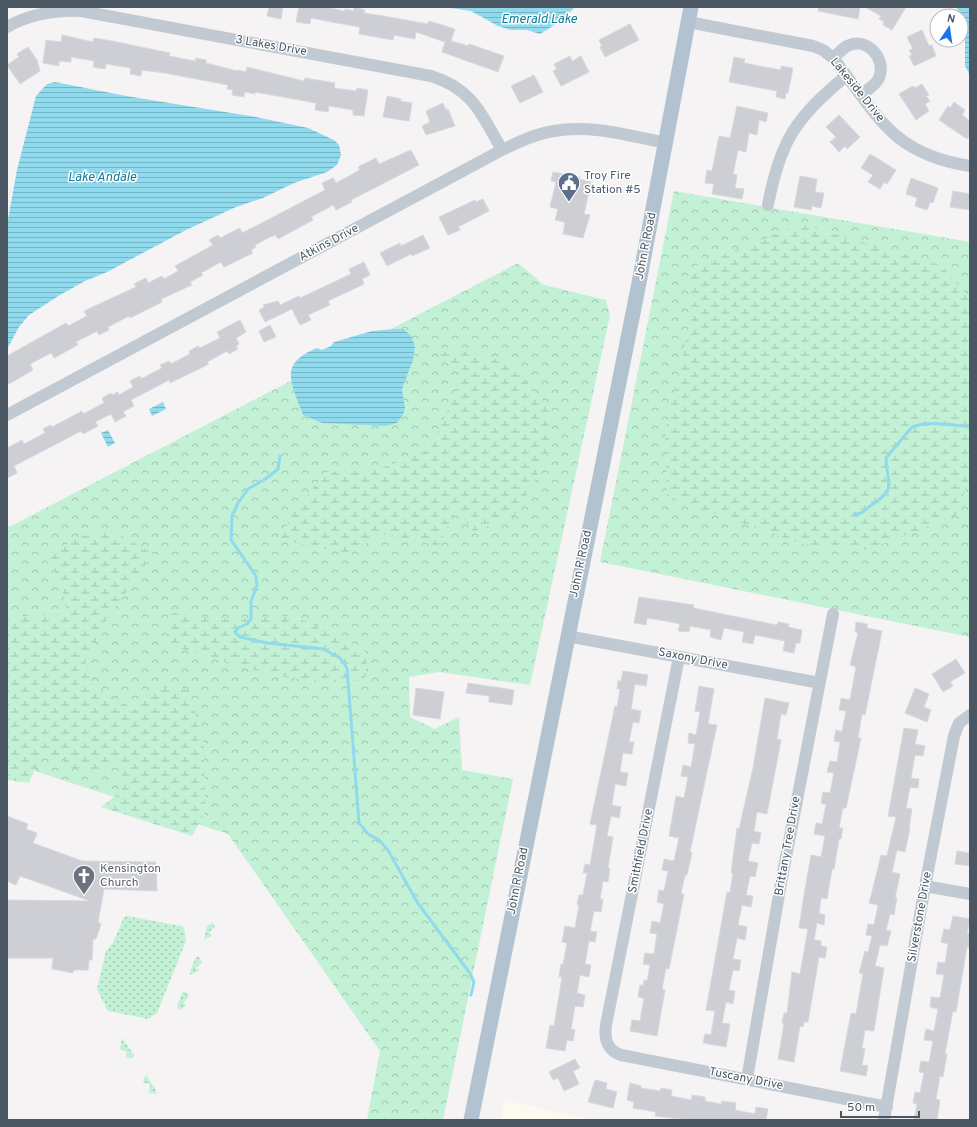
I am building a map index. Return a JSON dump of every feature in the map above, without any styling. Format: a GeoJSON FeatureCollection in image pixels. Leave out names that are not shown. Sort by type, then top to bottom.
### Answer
{"type":"FeatureCollection","features":[{"type":"Feature","properties":{"kind":"main road","name":"John R Road"},"geometry":{"type":"LineString","coordinates":[[471,1120],[666,143],[690,14]]}},
{"type":"Feature","properties":{"kind":"street","name":"3 Lakes Drive"},"geometry":{"type":"LineString","coordinates":[[7,27],[37,15],[49,12],[81,11],[431,76],[451,83],[469,96],[480,111],[502,150]]}},
{"type":"Feature","properties":{"kind":"street","name":"Lakeside Drive"},"geometry":{"type":"LineString","coordinates":[[690,14],[813,46],[823,50],[833,58],[881,122],[908,146],[935,159],[970,166]]}},
{"type":"Feature","properties":{"kind":"street"},"geometry":{"type":"LineString","coordinates":[[833,58],[847,46],[858,44],[868,47],[878,55],[881,66],[879,78],[872,87],[861,95]]}},
{"type":"Feature","properties":{"kind":"street"},"geometry":{"type":"LineString","coordinates":[[768,205],[779,159],[794,130],[813,104],[846,76]]}},
{"type":"Feature","properties":{"kind":"street","name":"Atkins Drive"},"geometry":{"type":"LineString","coordinates":[[7,416],[502,150],[542,134],[576,129],[622,134],[666,143]]}},
{"type":"Feature","properties":{"kind":"street","name":"Brittany Tree Drive"},"geometry":{"type":"LineString","coordinates":[[747,1079],[784,868],[833,614]]}},
{"type":"Feature","properties":{"kind":"street","name":"Saxony Drive"},"geometry":{"type":"LineString","coordinates":[[567,636],[820,683]]}},
{"type":"Feature","properties":{"kind":"street","name":"Smithfield Drive"},"geometry":{"type":"LineString","coordinates":[[608,1046],[606,1025],[679,657]]}},
{"type":"Feature","properties":{"kind":"street","name":"Silverstone Drive"},"geometry":{"type":"LineString","coordinates":[[884,1120],[925,886],[954,736],[959,723],[968,716]]}},
{"type":"Feature","properties":{"kind":"street"},"geometry":{"type":"LineString","coordinates":[[925,886],[970,894]]}},
{"type":"Feature","properties":{"kind":"street","name":"Tuscany Drive"},"geometry":{"type":"LineString","coordinates":[[608,1046],[614,1052],[621,1055],[887,1107]]}},
{"type":"Feature","properties":{"kind":"shaded area"},"geometry":{"type":"Polygon","coordinates":[[[504,1100],[591,1120],[500,1120],[504,1100]]]}},
{"type":"Feature","properties":{"kind":"green space"},"geometry":{"type":"Polygon","coordinates":[[[674,191],[970,242],[970,637],[600,562],[674,191]]]}},
{"type":"Feature","properties":{"kind":"green space"},"geometry":{"type":"Polygon","coordinates":[[[801,224],[942,266],[969,297],[970,477],[957,515],[868,550],[802,544],[667,497],[665,433],[689,327],[690,268],[801,224]]]}},
{"type":"Feature","properties":{"kind":"green space"},"geometry":{"type":"Polygon","coordinates":[[[518,263],[544,285],[606,300],[610,315],[530,685],[439,672],[409,677],[410,717],[435,729],[459,717],[462,770],[513,779],[443,1120],[367,1120],[380,1051],[228,834],[7,762],[7,528],[518,263]]]}},
{"type":"Feature","properties":{"kind":"green space"},"geometry":{"type":"Polygon","coordinates":[[[434,352],[468,352],[511,363],[551,411],[551,448],[514,516],[473,532],[457,508],[438,546],[386,534],[346,553],[280,540],[291,516],[326,472],[379,469],[430,449],[465,371],[434,352]]]}},
{"type":"Feature","properties":{"kind":"green space"},"geometry":{"type":"Polygon","coordinates":[[[111,530],[153,554],[108,617],[85,662],[92,685],[135,710],[153,686],[189,690],[204,744],[205,813],[192,836],[101,807],[122,791],[123,752],[105,772],[64,767],[64,756],[41,755],[29,783],[7,780],[7,617],[67,614],[61,580],[44,558],[80,536],[111,530]]]}},
{"type":"Feature","properties":{"kind":"green space"},"geometry":{"type":"Polygon","coordinates":[[[172,613],[220,619],[293,616],[339,635],[367,653],[365,680],[319,682],[299,679],[240,666],[183,649],[164,642],[172,613]]]}},
{"type":"Feature","properties":{"kind":"green space"},"geometry":{"type":"Polygon","coordinates":[[[127,916],[181,926],[184,928],[186,941],[157,1013],[148,1019],[108,1011],[97,989],[106,951],[113,943],[124,917],[127,916]]]}},
{"type":"Feature","properties":{"kind":"green space"},"geometry":{"type":"Polygon","coordinates":[[[212,922],[215,927],[209,932],[212,936],[204,940],[207,926],[212,922]]]}},
{"type":"Feature","properties":{"kind":"green space"},"geometry":{"type":"Polygon","coordinates":[[[196,957],[199,957],[202,963],[196,967],[199,971],[190,975],[190,971],[196,957]]]}},
{"type":"Feature","properties":{"kind":"green space"},"geometry":{"type":"Polygon","coordinates":[[[183,991],[189,995],[184,1002],[186,1006],[179,1010],[177,1006],[183,991]]]}},
{"type":"Feature","properties":{"kind":"green space"},"geometry":{"type":"Polygon","coordinates":[[[122,1038],[134,1055],[133,1058],[126,1057],[127,1052],[120,1049],[122,1038]]]}},
{"type":"Feature","properties":{"kind":"green space"},"geometry":{"type":"Polygon","coordinates":[[[146,1075],[156,1090],[156,1094],[149,1093],[150,1084],[144,1083],[143,1080],[146,1075]]]}},
{"type":"Feature","properties":{"kind":"water","name":"Emerald Lake"},"geometry":{"type":"Polygon","coordinates":[[[444,7],[575,7],[561,21],[540,34],[527,30],[511,30],[498,26],[471,11],[444,7]]]}},
{"type":"Feature","properties":{"kind":"water"},"geometry":{"type":"Polygon","coordinates":[[[970,7],[970,75],[965,66],[965,48],[969,48],[969,8],[957,8],[970,7]]]}},
{"type":"Feature","properties":{"kind":"water","name":"Lake Andale"},"geometry":{"type":"Polygon","coordinates":[[[55,82],[126,96],[256,117],[308,128],[334,140],[339,145],[341,155],[337,165],[327,172],[294,183],[263,198],[236,207],[186,230],[60,295],[29,315],[19,327],[7,349],[7,225],[17,170],[36,96],[47,84],[55,82]]]}},
{"type":"Feature","properties":{"kind":"water"},"geometry":{"type":"Polygon","coordinates":[[[404,329],[411,336],[415,346],[413,360],[402,389],[405,408],[403,415],[397,423],[386,426],[322,423],[303,415],[292,384],[291,375],[292,368],[297,361],[305,354],[317,348],[322,350],[331,346],[334,342],[372,331],[404,329]]]}},
{"type":"Feature","properties":{"kind":"water"},"geometry":{"type":"Polygon","coordinates":[[[163,402],[166,409],[152,416],[149,409],[163,402]]]}},
{"type":"Feature","properties":{"kind":"water"},"geometry":{"type":"Polygon","coordinates":[[[108,430],[115,443],[108,447],[101,433],[108,430]]]}},
{"type":"Feature","properties":{"kind":"building"},"geometry":{"type":"Polygon","coordinates":[[[269,7],[283,7],[281,19],[267,16],[269,7]]]}},
{"type":"Feature","properties":{"kind":"building"},"geometry":{"type":"Polygon","coordinates":[[[299,7],[325,7],[344,11],[345,9],[354,11],[354,7],[365,10],[364,13],[428,24],[429,21],[455,29],[451,41],[468,46],[469,44],[504,56],[498,72],[442,52],[445,42],[416,32],[415,39],[394,35],[393,40],[359,34],[360,27],[311,18],[310,24],[296,22],[299,7]]]}},
{"type":"Feature","properties":{"kind":"building"},"geometry":{"type":"Polygon","coordinates":[[[819,7],[860,7],[858,19],[818,11],[819,7]]]}},
{"type":"Feature","properties":{"kind":"building"},"geometry":{"type":"Polygon","coordinates":[[[865,7],[906,7],[892,30],[883,25],[884,22],[879,19],[881,16],[865,7]]]}},
{"type":"Feature","properties":{"kind":"building"},"geometry":{"type":"Polygon","coordinates":[[[630,24],[639,40],[605,57],[600,47],[602,46],[599,40],[630,24]]]}},
{"type":"Feature","properties":{"kind":"building"},"geometry":{"type":"Polygon","coordinates":[[[922,30],[929,48],[933,48],[936,56],[914,66],[909,56],[912,55],[909,50],[913,49],[907,37],[922,30]]]}},
{"type":"Feature","properties":{"kind":"building"},"geometry":{"type":"Polygon","coordinates":[[[62,35],[93,42],[94,38],[112,41],[170,53],[169,56],[195,61],[196,58],[206,60],[206,63],[237,71],[246,72],[247,67],[304,81],[305,78],[335,83],[334,88],[356,91],[357,88],[368,90],[364,116],[353,115],[353,110],[329,106],[328,112],[315,110],[316,103],[255,92],[255,94],[245,92],[244,97],[232,95],[233,90],[227,89],[228,85],[142,70],[141,76],[130,74],[131,68],[106,64],[105,69],[93,67],[94,61],[71,57],[71,62],[59,61],[59,66],[43,63],[46,40],[61,42],[62,35]]]}},
{"type":"Feature","properties":{"kind":"building"},"geometry":{"type":"Polygon","coordinates":[[[28,47],[37,60],[40,71],[20,84],[7,65],[19,57],[17,54],[28,47]]]}},
{"type":"Feature","properties":{"kind":"building"},"geometry":{"type":"Polygon","coordinates":[[[570,56],[572,61],[581,56],[589,72],[561,86],[553,71],[557,69],[554,64],[570,56]]]}},
{"type":"Feature","properties":{"kind":"building"},"geometry":{"type":"Polygon","coordinates":[[[734,57],[745,59],[744,63],[770,68],[781,70],[781,66],[793,68],[788,93],[786,93],[785,99],[776,97],[777,91],[729,82],[734,57]]]}},
{"type":"Feature","properties":{"kind":"building"},"geometry":{"type":"Polygon","coordinates":[[[534,75],[543,92],[520,103],[511,86],[534,75]]]}},
{"type":"Feature","properties":{"kind":"building"},"geometry":{"type":"Polygon","coordinates":[[[922,84],[929,95],[926,96],[930,101],[925,104],[929,111],[916,120],[899,94],[913,86],[915,88],[922,84]]]}},
{"type":"Feature","properties":{"kind":"building"},"geometry":{"type":"Polygon","coordinates":[[[387,96],[401,99],[400,101],[412,103],[409,121],[383,117],[387,96]]]}},
{"type":"Feature","properties":{"kind":"building"},"geometry":{"type":"Polygon","coordinates":[[[954,102],[965,110],[962,115],[970,121],[970,135],[967,139],[939,120],[948,106],[950,108],[954,102]]]}},
{"type":"Feature","properties":{"kind":"building"},"geometry":{"type":"Polygon","coordinates":[[[443,103],[446,110],[448,109],[455,126],[426,135],[422,126],[430,122],[426,111],[443,103]]]}},
{"type":"Feature","properties":{"kind":"building"},"geometry":{"type":"Polygon","coordinates":[[[737,106],[768,113],[766,122],[759,120],[757,135],[749,133],[746,152],[738,150],[733,174],[737,175],[735,188],[744,189],[742,199],[712,194],[714,184],[705,183],[707,170],[712,171],[719,136],[730,138],[737,106]]]}},
{"type":"Feature","properties":{"kind":"building"},"geometry":{"type":"Polygon","coordinates":[[[839,115],[860,137],[847,149],[845,146],[839,152],[830,142],[836,137],[826,127],[839,115]]]}},
{"type":"Feature","properties":{"kind":"building"},"geometry":{"type":"Polygon","coordinates":[[[411,150],[419,165],[351,200],[352,202],[336,210],[333,205],[311,217],[313,220],[278,239],[276,235],[270,237],[255,245],[256,247],[251,250],[253,253],[224,267],[221,262],[201,273],[203,275],[190,282],[192,285],[161,299],[162,302],[108,327],[109,330],[99,335],[97,331],[76,342],[78,345],[54,358],[51,353],[30,364],[33,370],[7,385],[7,356],[66,323],[68,326],[87,316],[84,311],[136,287],[134,284],[146,278],[148,283],[162,276],[164,279],[178,271],[175,266],[213,245],[209,240],[218,235],[220,238],[240,228],[242,233],[254,227],[325,190],[322,183],[333,178],[336,183],[360,170],[358,167],[376,158],[379,164],[411,150]]]}},
{"type":"Feature","properties":{"kind":"building"},"geometry":{"type":"Polygon","coordinates":[[[870,154],[896,170],[887,184],[884,182],[880,189],[868,182],[873,175],[861,168],[870,154]]]}},
{"type":"Feature","properties":{"kind":"building","name":"Troy Fire Station #5"},"geometry":{"type":"Polygon","coordinates":[[[553,172],[580,177],[579,179],[591,182],[584,214],[590,215],[583,238],[563,234],[565,222],[555,220],[558,209],[550,207],[556,182],[551,181],[553,172]]]}},
{"type":"Feature","properties":{"kind":"building"},"geometry":{"type":"Polygon","coordinates":[[[800,176],[817,179],[815,192],[824,193],[821,208],[812,206],[811,210],[794,207],[800,176]]]}},
{"type":"Feature","properties":{"kind":"building"},"geometry":{"type":"Polygon","coordinates":[[[911,178],[938,188],[933,203],[930,202],[927,210],[915,206],[917,198],[906,194],[911,178]]]}},
{"type":"Feature","properties":{"kind":"building"},"geometry":{"type":"Polygon","coordinates":[[[953,191],[970,194],[970,210],[950,207],[953,191]]]}},
{"type":"Feature","properties":{"kind":"building"},"geometry":{"type":"Polygon","coordinates":[[[483,199],[489,211],[458,227],[460,230],[448,235],[439,217],[475,200],[476,202],[483,199]]]}},
{"type":"Feature","properties":{"kind":"building"},"geometry":{"type":"Polygon","coordinates":[[[423,235],[430,248],[412,256],[411,254],[387,266],[380,253],[400,243],[401,246],[423,235]]]}},
{"type":"Feature","properties":{"kind":"building"},"geometry":{"type":"Polygon","coordinates":[[[364,262],[370,275],[362,279],[364,284],[328,301],[330,305],[308,315],[311,320],[300,325],[292,309],[265,322],[259,310],[264,307],[263,305],[278,301],[280,305],[299,296],[300,298],[351,274],[349,269],[364,262]]]}},
{"type":"Feature","properties":{"kind":"building"},"geometry":{"type":"Polygon","coordinates":[[[240,320],[246,332],[236,338],[239,344],[236,346],[238,349],[229,354],[227,351],[207,362],[209,364],[170,383],[169,380],[131,400],[134,406],[123,412],[126,416],[115,422],[111,414],[95,422],[98,426],[83,434],[81,431],[14,466],[17,473],[7,478],[7,448],[22,440],[24,444],[45,433],[43,429],[51,425],[52,427],[82,411],[83,414],[104,403],[102,398],[111,393],[112,395],[118,392],[119,395],[133,387],[130,381],[140,376],[141,379],[162,368],[160,365],[169,361],[171,364],[190,354],[189,351],[198,346],[200,348],[220,338],[217,332],[240,320]]]}},
{"type":"Feature","properties":{"kind":"building"},"geometry":{"type":"Polygon","coordinates":[[[270,325],[276,337],[264,342],[259,331],[270,325]]]}},
{"type":"Feature","properties":{"kind":"building"},"geometry":{"type":"Polygon","coordinates":[[[639,597],[694,605],[693,608],[777,625],[778,622],[789,624],[788,627],[802,630],[800,643],[796,643],[794,653],[783,651],[785,641],[755,635],[753,644],[742,642],[744,632],[724,628],[721,640],[710,637],[711,630],[690,626],[689,632],[678,631],[680,624],[666,621],[647,618],[646,625],[634,623],[639,597]]]}},
{"type":"Feature","properties":{"kind":"building"},"geometry":{"type":"Polygon","coordinates":[[[856,622],[867,624],[867,628],[882,631],[865,715],[862,714],[858,738],[861,738],[846,808],[843,808],[839,828],[843,828],[841,839],[839,839],[834,869],[832,869],[827,899],[821,898],[819,913],[825,915],[824,925],[817,923],[814,940],[821,941],[821,946],[827,947],[825,958],[819,957],[808,1022],[804,1022],[803,1027],[800,1026],[794,1062],[778,1059],[784,1024],[782,1023],[784,1013],[787,1013],[792,972],[800,974],[808,929],[799,928],[804,895],[811,855],[821,857],[825,836],[814,834],[816,823],[822,824],[826,805],[821,803],[823,792],[830,793],[834,773],[827,772],[830,761],[837,762],[840,742],[834,741],[836,730],[842,732],[846,711],[839,710],[841,698],[850,700],[856,667],[850,665],[858,633],[855,632],[856,622]]]}},
{"type":"Feature","properties":{"kind":"building"},"geometry":{"type":"Polygon","coordinates":[[[956,659],[965,673],[950,682],[953,686],[943,692],[932,674],[956,659]]]}},
{"type":"Feature","properties":{"kind":"building"},"geometry":{"type":"Polygon","coordinates":[[[623,671],[648,675],[646,686],[635,684],[631,709],[641,711],[639,723],[633,722],[629,742],[634,742],[632,754],[623,753],[620,772],[628,773],[626,786],[615,784],[612,805],[621,807],[619,818],[611,816],[607,836],[613,837],[608,868],[610,868],[608,882],[603,881],[600,899],[603,899],[601,912],[594,911],[590,931],[597,932],[595,942],[589,941],[585,964],[591,965],[589,977],[580,975],[577,993],[585,995],[583,1007],[575,1006],[571,1029],[575,1030],[573,1041],[567,1040],[565,1051],[546,1048],[550,1025],[554,1026],[562,977],[559,977],[567,943],[562,942],[565,926],[575,928],[579,905],[577,905],[579,895],[583,895],[587,873],[583,873],[585,864],[590,865],[597,825],[590,824],[615,706],[617,707],[620,689],[617,689],[618,681],[621,681],[623,671]]]}},
{"type":"Feature","properties":{"kind":"building"},"geometry":{"type":"Polygon","coordinates":[[[468,683],[514,690],[512,705],[489,702],[489,696],[466,693],[468,683]]]}},
{"type":"Feature","properties":{"kind":"building"},"geometry":{"type":"Polygon","coordinates":[[[699,686],[714,689],[708,724],[717,725],[690,852],[692,853],[681,894],[684,894],[669,969],[666,968],[662,989],[665,990],[657,1036],[630,1031],[632,1020],[640,1021],[644,998],[638,997],[640,985],[643,986],[644,980],[647,981],[650,965],[643,964],[645,953],[654,954],[657,934],[650,933],[652,921],[660,923],[664,904],[657,902],[659,890],[664,891],[668,871],[662,870],[664,859],[674,861],[679,838],[669,836],[676,796],[684,798],[688,777],[681,776],[683,765],[691,767],[695,744],[688,743],[689,733],[696,735],[700,712],[695,711],[699,686]]]}},
{"type":"Feature","properties":{"kind":"building"},"geometry":{"type":"Polygon","coordinates":[[[416,688],[444,692],[440,719],[413,715],[416,688]]]}},
{"type":"Feature","properties":{"kind":"building"},"geometry":{"type":"Polygon","coordinates":[[[915,688],[929,694],[924,707],[931,710],[927,722],[905,713],[915,688]]]}},
{"type":"Feature","properties":{"kind":"building"},"geometry":{"type":"Polygon","coordinates":[[[765,698],[789,703],[786,715],[781,714],[777,739],[781,740],[767,814],[757,812],[754,831],[761,833],[759,844],[752,843],[748,861],[758,863],[755,877],[750,876],[746,895],[753,896],[751,907],[742,905],[738,925],[747,927],[745,940],[737,938],[733,959],[741,960],[739,971],[733,970],[729,990],[735,991],[733,1004],[726,1002],[722,1023],[730,1024],[726,1047],[703,1043],[705,1034],[711,1035],[715,1011],[706,1010],[727,892],[730,892],[737,828],[739,829],[753,768],[765,698]]]}},
{"type":"Feature","properties":{"kind":"building"},"geometry":{"type":"Polygon","coordinates":[[[904,728],[918,730],[915,744],[925,746],[923,756],[915,755],[911,778],[919,779],[918,788],[910,787],[906,808],[912,809],[905,852],[897,850],[892,872],[900,874],[895,898],[897,898],[894,915],[890,914],[886,930],[891,931],[887,946],[880,945],[875,966],[884,968],[874,1031],[865,1030],[862,1048],[865,1049],[862,1065],[868,1066],[866,1076],[840,1071],[851,1013],[856,1014],[863,974],[859,973],[865,951],[868,952],[872,936],[866,935],[868,924],[874,925],[878,905],[869,903],[881,855],[887,856],[896,817],[888,816],[904,728]]]}},
{"type":"Feature","properties":{"kind":"building","name":"Kensington Church"},"geometry":{"type":"Polygon","coordinates":[[[7,816],[28,824],[26,829],[37,833],[33,843],[82,861],[156,862],[157,891],[104,889],[98,922],[101,924],[96,939],[93,939],[92,960],[89,960],[88,970],[74,970],[73,973],[52,969],[53,958],[7,958],[7,900],[90,901],[20,876],[16,885],[7,881],[7,816]]]}},
{"type":"Feature","properties":{"kind":"building"},"geometry":{"type":"Polygon","coordinates":[[[957,851],[970,853],[970,866],[955,864],[957,851]]]}},
{"type":"Feature","properties":{"kind":"building"},"geometry":{"type":"Polygon","coordinates":[[[953,916],[970,919],[967,933],[970,933],[970,947],[967,947],[956,1012],[953,1011],[945,1054],[947,1054],[943,1077],[940,1076],[936,1099],[940,1100],[937,1120],[914,1120],[917,1104],[913,1103],[915,1092],[920,1093],[924,1073],[919,1072],[921,1061],[929,1062],[933,1041],[924,1040],[926,1029],[934,1031],[938,1009],[930,1007],[931,997],[940,998],[944,975],[936,974],[938,962],[945,963],[948,944],[941,942],[944,929],[950,930],[953,916]]]}},
{"type":"Feature","properties":{"kind":"building"},"geometry":{"type":"Polygon","coordinates":[[[575,1059],[580,1068],[573,1071],[579,1084],[564,1091],[558,1078],[553,1080],[549,1072],[575,1059]]]}},
{"type":"Feature","properties":{"kind":"building"},"geometry":{"type":"Polygon","coordinates":[[[595,1080],[607,1083],[606,1089],[617,1092],[613,1108],[588,1102],[595,1080]]]}},
{"type":"Feature","properties":{"kind":"building"},"geometry":{"type":"Polygon","coordinates":[[[630,1083],[641,1086],[641,1088],[660,1091],[661,1088],[672,1090],[671,1096],[691,1100],[692,1095],[705,1097],[705,1101],[721,1104],[722,1101],[736,1103],[735,1110],[755,1114],[756,1107],[768,1109],[766,1120],[687,1120],[655,1116],[656,1112],[633,1108],[634,1102],[627,1100],[630,1083]]]}},
{"type":"Feature","properties":{"kind":"waterway"},"geometry":{"type":"LineString","coordinates":[[854,514],[863,512],[888,491],[889,481],[886,458],[911,428],[923,424],[948,424],[970,427]]}},
{"type":"Feature","properties":{"kind":"waterway"},"geometry":{"type":"LineString","coordinates":[[280,456],[278,469],[267,478],[248,489],[238,503],[232,516],[231,540],[256,576],[257,586],[251,601],[251,619],[247,624],[238,628],[235,632],[240,637],[267,643],[323,649],[340,658],[347,668],[359,823],[368,834],[379,840],[388,850],[417,902],[469,972],[474,982],[471,995]]}},
{"type":"Feature","properties":{"kind":"place","name":"Troy Fire Station #5"},"geometry":{"type":"Point","coordinates":[569,202]}},
{"type":"Feature","properties":{"kind":"place","name":"Kensington Church"},"geometry":{"type":"Point","coordinates":[84,896]}}]}
